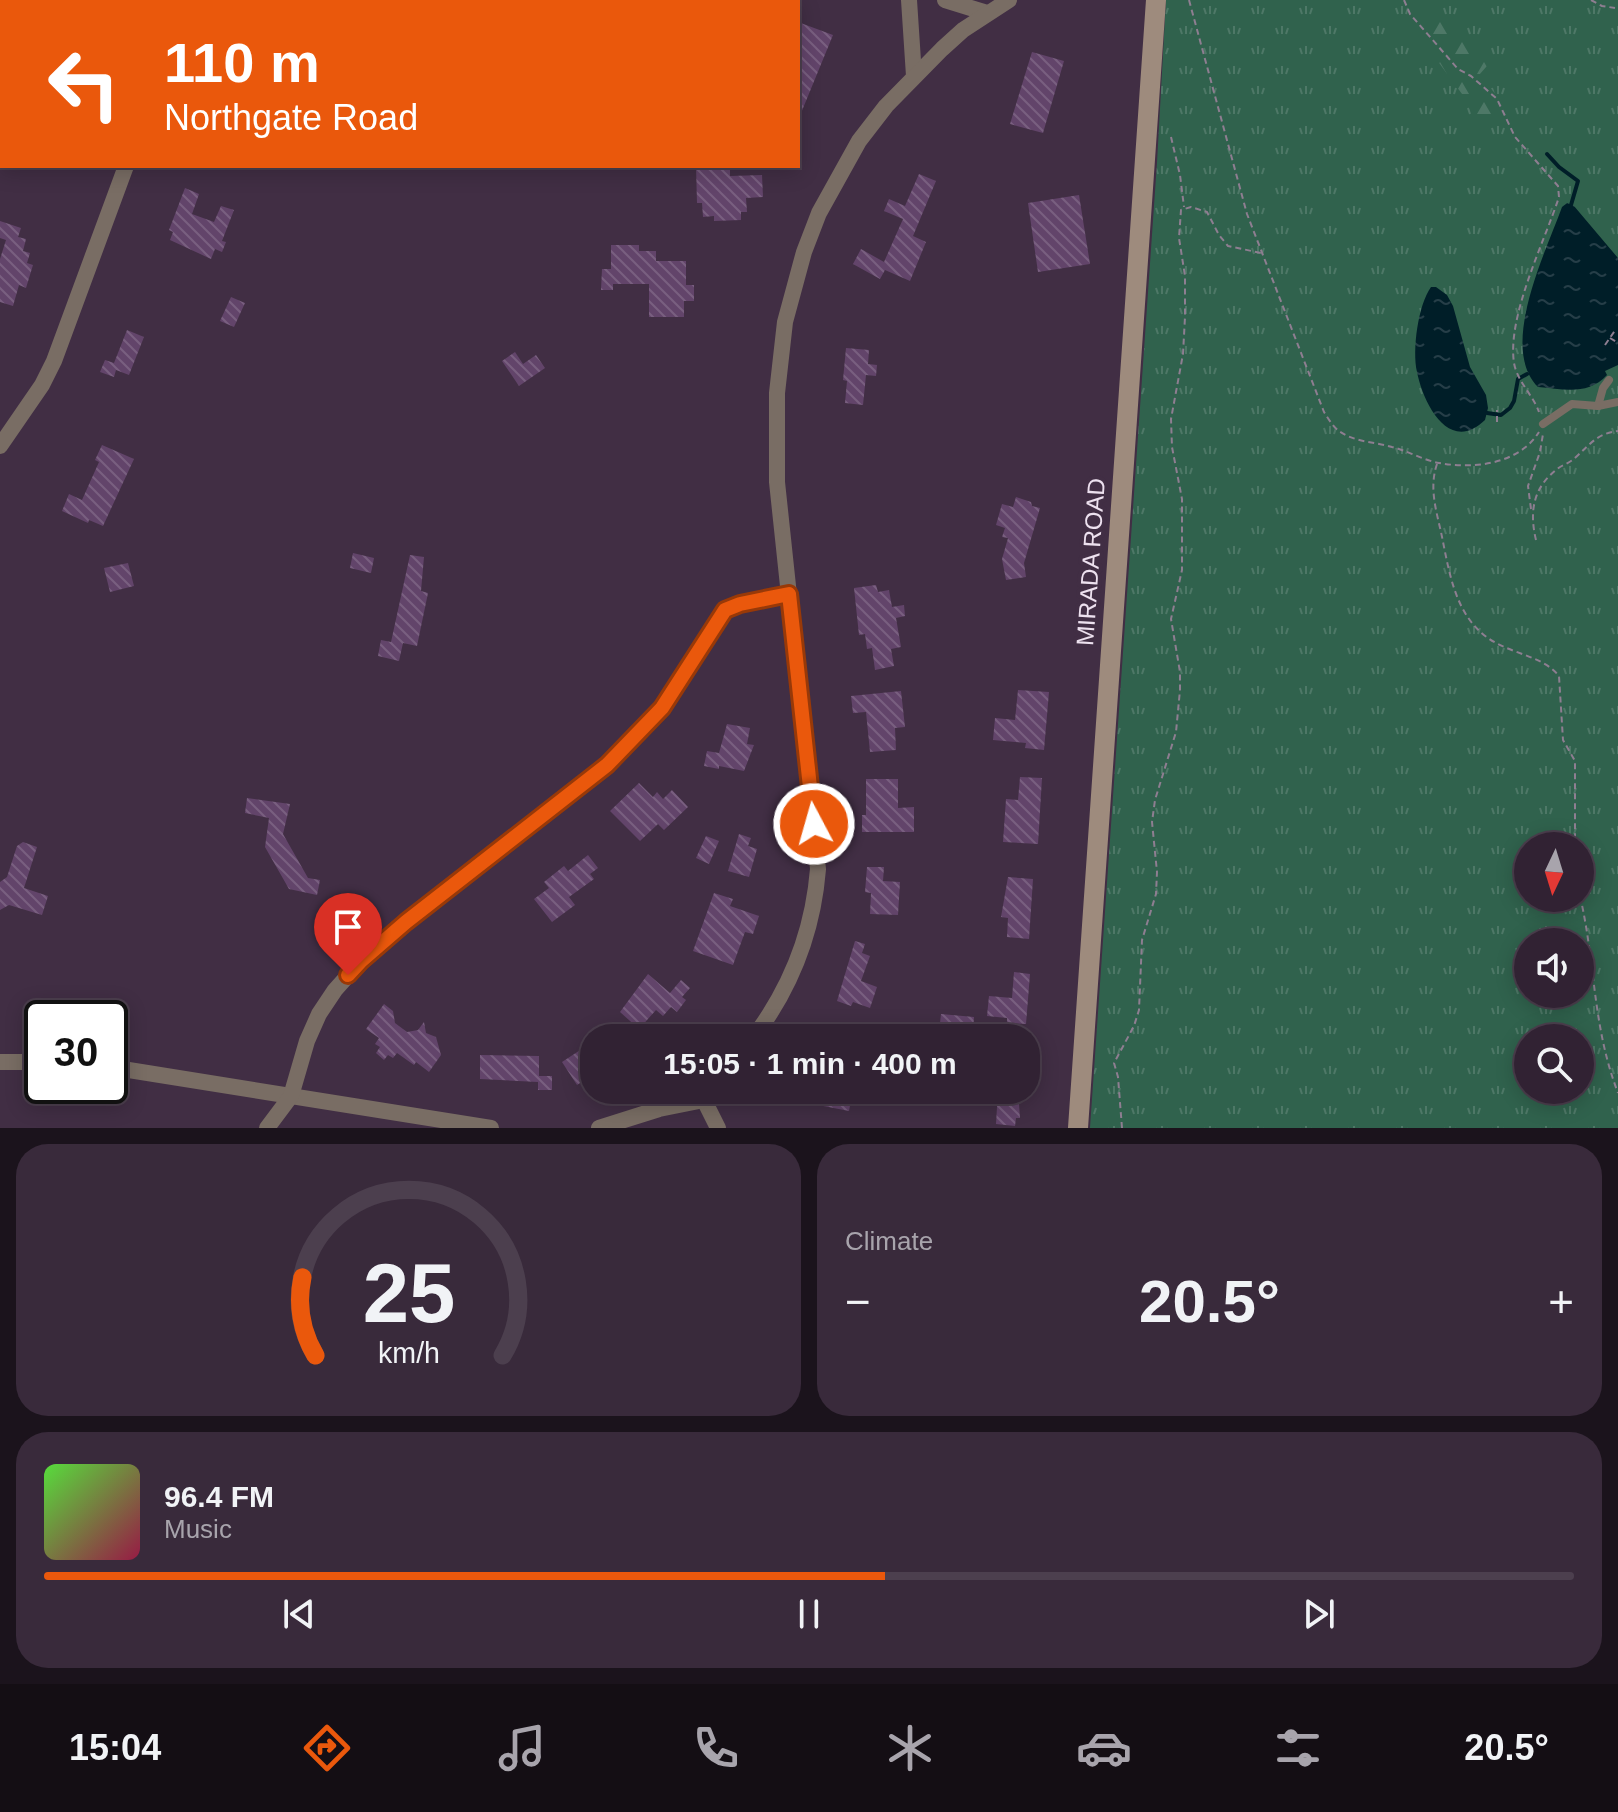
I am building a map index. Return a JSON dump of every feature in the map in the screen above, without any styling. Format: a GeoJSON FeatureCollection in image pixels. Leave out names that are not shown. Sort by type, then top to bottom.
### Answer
{"type":"FeatureCollection","features":[{"type":"Feature","properties":{"kind":"street"},"geometry":{"type":"LineString","coordinates":[[909,0],[914,76]]}},
{"type":"Feature","properties":{"kind":"street"},"geometry":{"type":"LineString","coordinates":[[945,0],[987,13]]}},
{"type":"Feature","properties":{"kind":"street"},"geometry":{"type":"LineString","coordinates":[[763,1024],[779,1000],[799,957],[813,911],[818,869],[777,482],[776,417],[780,346],[793,289],[819,213],[859,141],[914,76],[963,30],[1009,0]]}},
{"type":"Feature","properties":{"kind":"street","name":"MIRADA ROAD"},"geometry":{"type":"LineString","coordinates":[[1078,1128],[1156,0]]}},
{"type":"Feature","properties":{"kind":"street"},"geometry":{"type":"LineString","coordinates":[[0,446],[42,385],[54,361],[125,168]]}},
{"type":"Feature","properties":{"kind":"street"},"geometry":{"type":"LineString","coordinates":[[267,1128],[291,1096],[307,1041],[319,1014],[361,961],[607,765],[662,708],[725,610],[789,594]]}},
{"type":"Feature","properties":{"kind":"street"},"geometry":{"type":"LineString","coordinates":[[0,1062],[24,1062]]}},
{"type":"Feature","properties":{"kind":"street"},"geometry":{"type":"LineString","coordinates":[[128,1070],[491,1128]]}},
{"type":"Feature","properties":{"kind":"street"},"geometry":{"type":"LineString","coordinates":[[599,1128],[676,1104]]}},
{"type":"Feature","properties":{"kind":"street"},"geometry":{"type":"LineString","coordinates":[[711,1104],[718,1128]]}},
{"type":"Feature","properties":{"kind":"lane"},"geometry":{"type":"LineString","coordinates":[[1598,406],[1603,388],[1609,380]]}},
{"type":"Feature","properties":{"kind":"lane"},"geometry":{"type":"LineString","coordinates":[[1543,424],[1572,404],[1598,406],[1618,402]]}},
{"type":"Feature","properties":{"kind":"path"},"geometry":{"type":"LineString","coordinates":[[1189,0],[1238,183],[1261,253],[1324,412],[1338,431],[1361,441],[1392,447],[1437,463],[1472,466],[1509,457],[1536,436],[1543,424]]}},
{"type":"Feature","properties":{"kind":"path"},"geometry":{"type":"LineString","coordinates":[[1404,0],[1410,14],[1458,69],[1497,99],[1515,137],[1558,186],[1559,197],[1533,267],[1514,334],[1514,363],[1534,399],[1543,424],[1543,443],[1528,486],[1536,540]]}},
{"type":"Feature","properties":{"kind":"path"},"geometry":{"type":"LineString","coordinates":[[1591,0],[1602,6],[1617,8]]}},
{"type":"Feature","properties":{"kind":"path"},"geometry":{"type":"LineString","coordinates":[[1122,1128],[1114,1063],[1139,1010],[1142,940],[1156,894],[1152,822],[1155,800],[1176,732],[1180,690],[1171,619],[1182,570],[1182,499],[1172,447],[1171,419],[1183,354],[1185,276],[1179,216],[1184,208],[1171,137]]}},
{"type":"Feature","properties":{"kind":"path"},"geometry":{"type":"LineString","coordinates":[[1184,208],[1207,212],[1228,246],[1261,253]]}},
{"type":"Feature","properties":{"kind":"path"},"geometry":{"type":"LineString","coordinates":[[1605,345],[1616,329]]}},
{"type":"Feature","properties":{"kind":"path"},"geometry":{"type":"LineString","coordinates":[[1610,338],[1618,343]]}},
{"type":"Feature","properties":{"kind":"path"},"geometry":{"type":"LineString","coordinates":[[1497,410],[1497,422]]}},
{"type":"Feature","properties":{"kind":"path"},"geometry":{"type":"LineString","coordinates":[[1531,509],[1550,476],[1572,461],[1594,438],[1618,431]]}},
{"type":"Feature","properties":{"kind":"path"},"geometry":{"type":"LineString","coordinates":[[1437,463],[1434,504],[1451,584],[1464,610],[1490,640],[1545,663],[1559,676],[1563,740],[1575,761],[1575,832]]}},
{"type":"Feature","properties":{"kind":"path"},"geometry":{"type":"LineString","coordinates":[[1583,912],[1600,1038],[1618,1093]]}},
{"type":"Feature","properties":{"kind":"green space"},"geometry":{"type":"Polygon","coordinates":[[[1166,0],[1618,0],[1618,1128],[1090,1128],[1166,0]]]}},
{"type":"Feature","properties":{"kind":"green space"},"geometry":{"type":"Polygon","coordinates":[[[1439,11],[1494,58],[1479,75],[1499,98],[1498,124],[1476,123],[1465,98],[1411,25],[1439,11]]]}},
{"type":"Feature","properties":{"kind":"water"},"geometry":{"type":"Polygon","coordinates":[[[1567,203],[1574,206],[1618,258],[1618,365],[1605,371],[1607,375],[1600,382],[1575,390],[1538,387],[1527,370],[1523,348],[1529,299],[1562,207],[1567,203]]]}},
{"type":"Feature","properties":{"kind":"water"},"geometry":{"type":"Polygon","coordinates":[[[1431,287],[1447,295],[1453,306],[1470,367],[1486,395],[1488,408],[1485,420],[1472,429],[1460,432],[1440,421],[1420,384],[1416,340],[1423,305],[1431,287]]]}},
{"type":"Feature","properties":{"kind":"building"},"geometry":{"type":"Polygon","coordinates":[[[800,23],[833,35],[800,116],[800,54],[800,23]]]}},
{"type":"Feature","properties":{"kind":"building"},"geometry":{"type":"Polygon","coordinates":[[[1032,52],[1064,61],[1043,133],[1010,124],[1032,52]]]}},
{"type":"Feature","properties":{"kind":"building"},"geometry":{"type":"Polygon","coordinates":[[[696,168],[730,168],[730,176],[762,175],[763,197],[746,198],[747,212],[741,212],[741,220],[714,221],[714,216],[703,217],[702,203],[697,203],[696,168]]]}},
{"type":"Feature","properties":{"kind":"building"},"geometry":{"type":"Polygon","coordinates":[[[919,174],[936,181],[913,236],[926,242],[910,281],[885,270],[880,279],[853,264],[861,249],[884,262],[903,219],[884,211],[889,199],[905,206],[919,174]]]}},
{"type":"Feature","properties":{"kind":"building"},"geometry":{"type":"Polygon","coordinates":[[[185,188],[199,194],[192,214],[214,222],[221,206],[234,210],[222,241],[226,242],[222,252],[215,249],[211,259],[170,240],[173,232],[169,230],[185,188]]]}},
{"type":"Feature","properties":{"kind":"building"},"geometry":{"type":"Polygon","coordinates":[[[1079,195],[1090,264],[1038,272],[1028,203],[1079,195]]]}},
{"type":"Feature","properties":{"kind":"building"},"geometry":{"type":"Polygon","coordinates":[[[0,221],[21,228],[18,237],[26,239],[23,251],[30,253],[27,263],[33,265],[26,288],[19,285],[13,306],[0,302],[0,259],[6,240],[0,238],[0,221]]]}},
{"type":"Feature","properties":{"kind":"building"},"geometry":{"type":"Polygon","coordinates":[[[611,245],[639,245],[639,251],[656,251],[656,261],[686,261],[686,285],[694,285],[694,301],[684,301],[684,317],[649,317],[649,284],[613,284],[613,290],[601,290],[602,269],[611,269],[611,245]]]}},
{"type":"Feature","properties":{"kind":"building"},"geometry":{"type":"Polygon","coordinates":[[[231,297],[245,303],[234,327],[220,321],[231,297]]]}},
{"type":"Feature","properties":{"kind":"building"},"geometry":{"type":"Polygon","coordinates":[[[127,330],[144,337],[129,375],[116,370],[114,377],[100,372],[105,360],[114,363],[127,330]]]}},
{"type":"Feature","properties":{"kind":"building"},"geometry":{"type":"Polygon","coordinates":[[[846,348],[869,350],[868,364],[877,365],[876,376],[866,375],[863,405],[845,403],[847,381],[843,380],[846,348]]]}},
{"type":"Feature","properties":{"kind":"building"},"geometry":{"type":"Polygon","coordinates":[[[515,352],[523,364],[536,355],[545,368],[519,386],[502,361],[515,352]]]}},
{"type":"Feature","properties":{"kind":"building"},"geometry":{"type":"Polygon","coordinates":[[[102,445],[134,459],[103,526],[62,511],[69,494],[82,500],[99,462],[95,460],[102,445]]]}},
{"type":"Feature","properties":{"kind":"building"},"geometry":{"type":"Polygon","coordinates":[[[1016,497],[1040,508],[1024,563],[1026,577],[1006,580],[1002,559],[1008,538],[1002,537],[1005,528],[996,525],[1002,504],[1013,507],[1016,497]]]}},
{"type":"Feature","properties":{"kind":"building"},"geometry":{"type":"Polygon","coordinates":[[[353,553],[374,558],[371,573],[350,568],[353,553]]]}},
{"type":"Feature","properties":{"kind":"building"},"geometry":{"type":"Polygon","coordinates":[[[410,555],[424,557],[421,591],[428,593],[417,646],[403,643],[399,661],[378,656],[381,640],[391,642],[410,555]]]}},
{"type":"Feature","properties":{"kind":"building"},"geometry":{"type":"Polygon","coordinates":[[[128,563],[134,586],[110,592],[104,568],[128,563]]]}},
{"type":"Feature","properties":{"kind":"building"},"geometry":{"type":"Polygon","coordinates":[[[876,585],[878,592],[889,590],[892,607],[904,605],[905,616],[896,618],[901,647],[891,649],[894,666],[875,670],[872,648],[867,649],[865,634],[859,635],[854,588],[876,585]]]}},
{"type":"Feature","properties":{"kind":"building"},"geometry":{"type":"Polygon","coordinates":[[[1018,690],[1049,692],[1044,750],[1025,748],[1026,743],[993,740],[995,718],[1015,720],[1018,690]]]}},
{"type":"Feature","properties":{"kind":"building"},"geometry":{"type":"Polygon","coordinates":[[[901,691],[905,727],[895,728],[896,750],[870,752],[866,712],[853,713],[851,696],[901,691]]]}},
{"type":"Feature","properties":{"kind":"building"},"geometry":{"type":"Polygon","coordinates":[[[727,724],[750,728],[747,744],[754,745],[744,771],[704,766],[707,751],[719,753],[727,724]]]}},
{"type":"Feature","properties":{"kind":"building"},"geometry":{"type":"Polygon","coordinates":[[[1020,777],[1042,778],[1038,844],[1003,842],[1006,799],[1018,800],[1020,777]]]}},
{"type":"Feature","properties":{"kind":"building"},"geometry":{"type":"Polygon","coordinates":[[[866,779],[898,779],[898,808],[914,807],[914,832],[862,832],[862,815],[866,815],[866,779]]]}},
{"type":"Feature","properties":{"kind":"building"},"geometry":{"type":"Polygon","coordinates":[[[639,783],[653,797],[657,792],[663,799],[672,790],[688,807],[664,830],[658,824],[640,841],[610,811],[639,783]]]}},
{"type":"Feature","properties":{"kind":"building"},"geometry":{"type":"Polygon","coordinates":[[[247,798],[290,804],[283,834],[308,878],[320,880],[317,895],[289,889],[265,847],[269,818],[245,813],[247,798]]]}},
{"type":"Feature","properties":{"kind":"building"},"geometry":{"type":"Polygon","coordinates":[[[739,834],[751,838],[748,846],[757,849],[749,877],[728,871],[739,834]]]}},
{"type":"Feature","properties":{"kind":"building"},"geometry":{"type":"Polygon","coordinates":[[[706,836],[719,841],[709,864],[696,858],[706,836]]]}},
{"type":"Feature","properties":{"kind":"building"},"geometry":{"type":"Polygon","coordinates":[[[23,842],[37,847],[24,888],[48,896],[42,915],[9,905],[0,910],[0,882],[7,877],[17,846],[23,842]]]}},
{"type":"Feature","properties":{"kind":"building"},"geometry":{"type":"Polygon","coordinates":[[[588,855],[598,868],[590,874],[594,879],[569,897],[575,905],[552,922],[534,899],[549,888],[544,882],[564,866],[568,871],[588,855]]]}},
{"type":"Feature","properties":{"kind":"building"},"geometry":{"type":"Polygon","coordinates":[[[867,867],[884,867],[883,881],[900,882],[898,915],[870,914],[871,893],[865,892],[867,867]]]}},
{"type":"Feature","properties":{"kind":"building"},"geometry":{"type":"Polygon","coordinates":[[[1008,877],[1033,879],[1029,939],[1007,937],[1008,918],[1001,917],[1008,877]]]}},
{"type":"Feature","properties":{"kind":"building"},"geometry":{"type":"Polygon","coordinates":[[[714,893],[733,899],[730,906],[759,916],[753,934],[745,932],[733,965],[693,951],[714,893]]]}},
{"type":"Feature","properties":{"kind":"building"},"geometry":{"type":"Polygon","coordinates":[[[855,941],[865,944],[862,953],[870,956],[861,981],[877,987],[870,1008],[837,1001],[855,941]]]}},
{"type":"Feature","properties":{"kind":"building"},"geometry":{"type":"Polygon","coordinates":[[[1014,972],[1030,974],[1026,1024],[1007,1023],[1007,1018],[987,1016],[989,996],[1012,998],[1014,972]]]}},
{"type":"Feature","properties":{"kind":"building"},"geometry":{"type":"Polygon","coordinates":[[[648,974],[670,993],[681,980],[690,988],[682,997],[686,1000],[677,1012],[671,1007],[663,1016],[656,1010],[643,1024],[633,1024],[620,1012],[648,974]]]}},
{"type":"Feature","properties":{"kind":"building"},"geometry":{"type":"Polygon","coordinates":[[[384,1004],[393,1011],[395,1023],[407,1032],[418,1030],[424,1022],[426,1033],[436,1037],[441,1055],[429,1072],[397,1053],[393,1058],[388,1055],[384,1060],[376,1053],[380,1047],[375,1044],[379,1038],[366,1029],[384,1004]]]}},
{"type":"Feature","properties":{"kind":"building"},"geometry":{"type":"Polygon","coordinates":[[[941,1014],[974,1017],[974,1024],[940,1024],[941,1014]]]}},
{"type":"Feature","properties":{"kind":"building"},"geometry":{"type":"Polygon","coordinates":[[[580,1050],[580,1083],[577,1085],[562,1062],[580,1050]]]}},
{"type":"Feature","properties":{"kind":"building"},"geometry":{"type":"Polygon","coordinates":[[[480,1055],[539,1056],[539,1076],[552,1076],[552,1090],[538,1090],[538,1082],[480,1079],[480,1055]]]}},
{"type":"Feature","properties":{"kind":"building"},"geometry":{"type":"Polygon","coordinates":[[[813,1104],[850,1104],[849,1111],[813,1104]]]}},
{"type":"Feature","properties":{"kind":"building"},"geometry":{"type":"Polygon","coordinates":[[[997,1104],[1019,1104],[1020,1118],[1016,1118],[1015,1126],[996,1124],[997,1104]]]}},
{"type":"Feature","properties":{"kind":"waterway"},"geometry":{"type":"LineString","coordinates":[[1547,154],[1578,181],[1571,205]]}},
{"type":"Feature","properties":{"kind":"waterway"},"geometry":{"type":"LineString","coordinates":[[1487,413],[1501,415],[1510,408],[1518,379],[1527,374]]}},
{"type":"Feature","properties":{"kind":"route"},"geometry":{"type":"LineString","coordinates":[[348,975],[406,922],[607,765],[662,708],[720,617],[732,606],[789,594],[814,824]]}}]}
